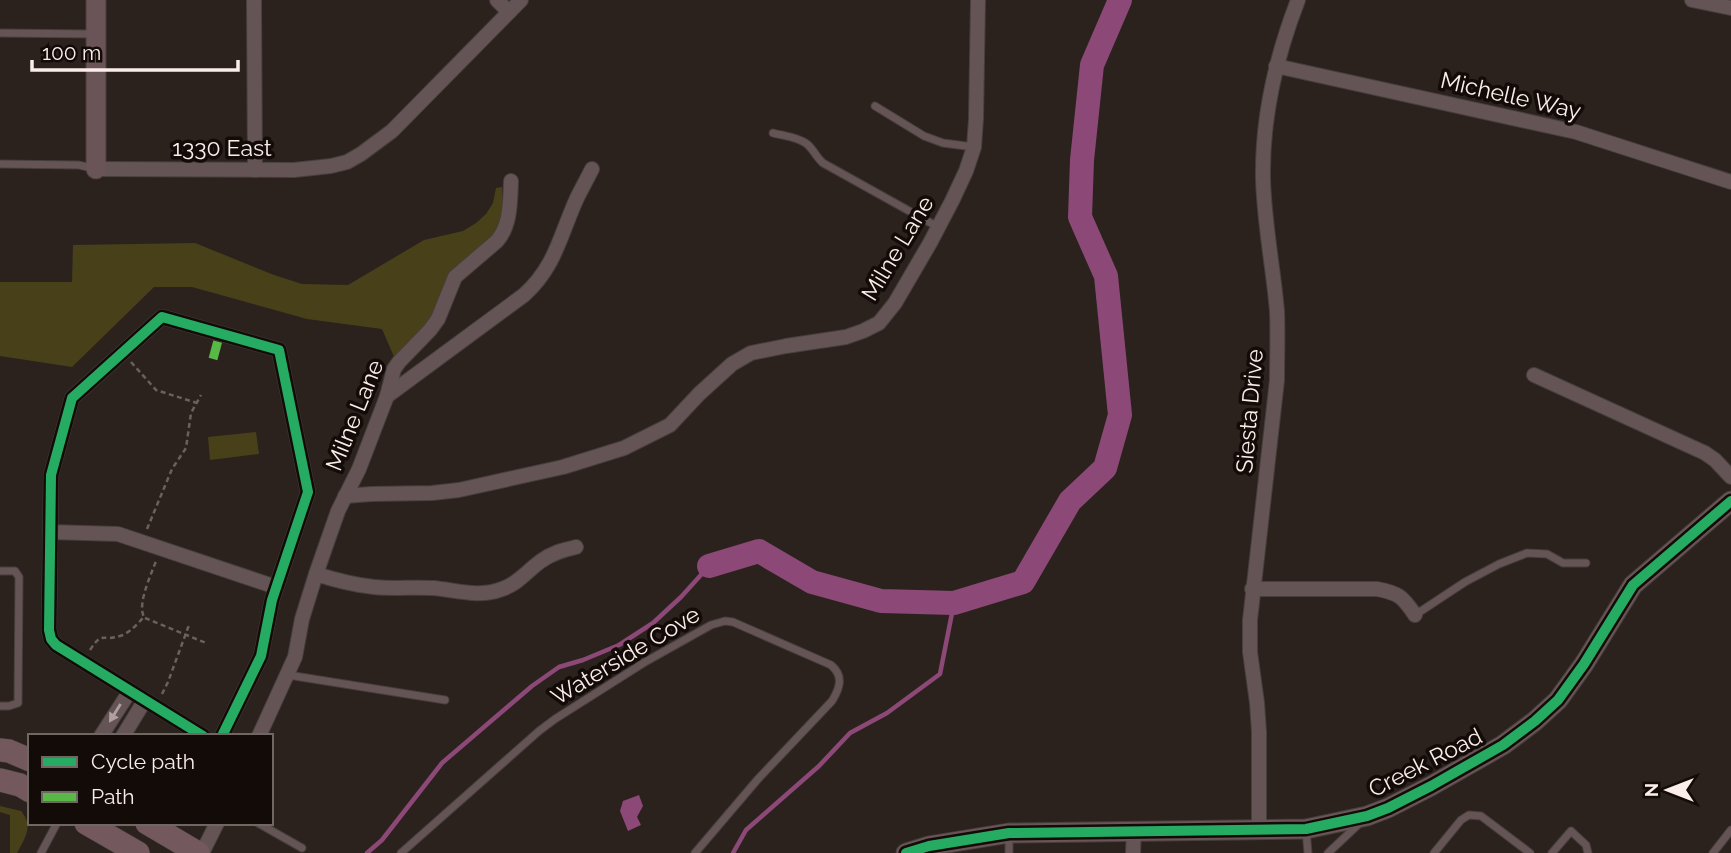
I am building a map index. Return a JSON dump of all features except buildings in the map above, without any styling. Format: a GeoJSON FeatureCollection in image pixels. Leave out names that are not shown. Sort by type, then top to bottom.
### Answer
{"type":"FeatureCollection","features":[{"type":"Feature","properties":{"kind":"main road"},"geometry":{"type":"LineString","coordinates":[[0,780],[28,790]]}},
{"type":"Feature","properties":{"kind":"main road"},"geometry":{"type":"LineString","coordinates":[[89,825],[138,853]]}},
{"type":"Feature","properties":{"kind":"main road"},"geometry":{"type":"LineString","coordinates":[[151,825],[200,853]]}},
{"type":"Feature","properties":{"kind":"street"},"geometry":{"type":"LineString","coordinates":[[96,0],[96,169]]}},
{"type":"Feature","properties":{"kind":"street"},"geometry":{"type":"LineString","coordinates":[[254,0],[254,170]]}},
{"type":"Feature","properties":{"kind":"street"},"geometry":{"type":"LineString","coordinates":[[497,0],[509,12],[520,0]]}},
{"type":"Feature","properties":{"kind":"street","name":"Milne Lane"},"geometry":{"type":"LineString","coordinates":[[345,496],[460,490],[563,467],[624,448],[670,425],[732,363],[751,353],[846,337],[879,323],[895,303],[938,228],[974,147],[978,0]]}},
{"type":"Feature","properties":{"kind":"street","name":"Siesta Drive"},"geometry":{"type":"LineString","coordinates":[[1259,830],[1259,732],[1250,652],[1250,620],[1277,369],[1277,313],[1265,212],[1264,146],[1276,66],[1298,0]]}},
{"type":"Feature","properties":{"kind":"street"},"geometry":{"type":"LineString","coordinates":[[1692,0],[1731,8]]}},
{"type":"Feature","properties":{"kind":"street","name":"1330 East"},"geometry":{"type":"LineString","coordinates":[[96,169],[313,169],[347,162],[392,131],[509,12]]}},
{"type":"Feature","properties":{"kind":"street","name":"Michelle Way"},"geometry":{"type":"LineString","coordinates":[[1276,66],[1576,132],[1731,182]]}},
{"type":"Feature","properties":{"kind":"street"},"geometry":{"type":"LineString","coordinates":[[387,396],[537,283],[562,239],[592,169]]}},
{"type":"Feature","properties":{"kind":"street","name":"Milne Lane"},"geometry":{"type":"LineString","coordinates":[[260,734],[295,657],[302,620],[316,574],[387,396],[394,369],[438,319],[455,277],[502,235],[506,227],[511,181]]}},
{"type":"Feature","properties":{"kind":"street"},"geometry":{"type":"LineString","coordinates":[[200,734],[56,645],[49,630],[51,475],[72,398],[162,317],[279,350],[308,492],[272,600],[261,656],[223,734]]}},
{"type":"Feature","properties":{"kind":"street"},"geometry":{"type":"LineString","coordinates":[[1534,375],[1705,453],[1716,460],[1731,477]]}},
{"type":"Feature","properties":{"kind":"street","name":"Creek Road"},"geometry":{"type":"LineString","coordinates":[[906,853],[929,846],[1009,833],[1306,829],[1367,816],[1388,808],[1503,745],[1535,721],[1558,699],[1584,664],[1633,585],[1731,500]]}},
{"type":"Feature","properties":{"kind":"street"},"geometry":{"type":"LineString","coordinates":[[50,532],[118,534],[276,587]]}},
{"type":"Feature","properties":{"kind":"street"},"geometry":{"type":"LineString","coordinates":[[316,574],[376,588],[431,588],[489,593],[518,581],[539,561],[555,552],[576,547]]}},
{"type":"Feature","properties":{"kind":"street"},"geometry":{"type":"LineString","coordinates":[[1252,589],[1377,589],[1404,599],[1415,615]]}},
{"type":"Feature","properties":{"kind":"street"},"geometry":{"type":"LineString","coordinates":[[102,734],[130,691]]}},
{"type":"Feature","properties":{"kind":"street"},"geometry":{"type":"LineString","coordinates":[[125,734],[150,703]]}},
{"type":"Feature","properties":{"kind":"street"},"geometry":{"type":"LineString","coordinates":[[200,853],[216,825]]}},
{"type":"Feature","properties":{"kind":"street"},"geometry":{"type":"LineString","coordinates":[[1133,853],[1134,831]]}},
{"type":"Feature","properties":{"kind":"lane"},"geometry":{"type":"LineString","coordinates":[[0,33],[96,34]]}},
{"type":"Feature","properties":{"kind":"lane"},"geometry":{"type":"LineString","coordinates":[[875,106],[924,136],[943,143],[974,147]]}},
{"type":"Feature","properties":{"kind":"lane"},"geometry":{"type":"LineString","coordinates":[[773,133],[809,145],[822,163],[938,228]]}},
{"type":"Feature","properties":{"kind":"lane"},"geometry":{"type":"LineString","coordinates":[[0,164],[79,165],[96,169]]}},
{"type":"Feature","properties":{"kind":"lane"},"geometry":{"type":"LineString","coordinates":[[1415,615],[1465,582],[1527,553],[1547,554],[1563,563],[1586,563]]}},
{"type":"Feature","properties":{"kind":"lane"},"geometry":{"type":"LineString","coordinates":[[0,571],[15,571],[19,577],[18,703],[0,706]]}},
{"type":"Feature","properties":{"kind":"lane","name":"Waterside Cove"},"geometry":{"type":"LineString","coordinates":[[401,853],[538,731],[555,719],[711,625],[724,621],[733,622],[831,665],[839,673],[840,685],[832,701],[758,779],[695,853]]}},
{"type":"Feature","properties":{"kind":"lane"},"geometry":{"type":"LineString","coordinates":[[288,675],[445,700]]}},
{"type":"Feature","properties":{"kind":"lane"},"geometry":{"type":"LineString","coordinates":[[1434,853],[1461,820],[1469,815],[1481,816],[1530,853]]}},
{"type":"Feature","properties":{"kind":"lane"},"geometry":{"type":"LineString","coordinates":[[1328,853],[1367,816]]}},
{"type":"Feature","properties":{"kind":"lane"},"geometry":{"type":"LineString","coordinates":[[41,853],[56,825]]}},
{"type":"Feature","properties":{"kind":"lane"},"geometry":{"type":"LineString","coordinates":[[262,825],[302,848]]}},
{"type":"Feature","properties":{"kind":"lane"},"geometry":{"type":"LineString","coordinates":[[1306,829],[1308,853]]}},
{"type":"Feature","properties":{"kind":"lane"},"geometry":{"type":"LineString","coordinates":[[1713,853],[1731,830]]}},
{"type":"Feature","properties":{"kind":"lane"},"geometry":{"type":"LineString","coordinates":[[1552,853],[1571,831],[1586,845],[1588,853]]}},
{"type":"Feature","properties":{"kind":"lane"},"geometry":{"type":"LineString","coordinates":[[1009,833],[1009,853]]}},
{"type":"Feature","properties":{"kind":"path"},"geometry":{"type":"LineString","coordinates":[[122,352],[156,390],[197,403]]}},
{"type":"Feature","properties":{"kind":"path"},"geometry":{"type":"LineString","coordinates":[[142,541],[172,469],[186,448],[191,413],[201,394]]}},
{"type":"Feature","properties":{"kind":"path"},"geometry":{"type":"LineString","coordinates":[[161,548],[141,612],[144,617],[206,643]]}},
{"type":"Feature","properties":{"kind":"path"},"geometry":{"type":"LineString","coordinates":[[83,662],[97,639],[123,635],[144,617]]}},
{"type":"Feature","properties":{"kind":"path"},"geometry":{"type":"LineString","coordinates":[[150,703],[168,682],[189,625]]}},
{"type":"Feature","properties":{"kind":"shaded area"},"geometry":{"type":"Polygon","coordinates":[[[502,187],[503,222],[478,252],[425,330],[395,359],[382,329],[307,319],[192,287],[154,287],[72,367],[0,356],[0,282],[72,282],[73,245],[195,243],[302,284],[348,285],[424,240],[463,231],[476,223],[493,203],[496,188],[502,187]]]}},
{"type":"Feature","properties":{"kind":"shaded area"},"geometry":{"type":"Polygon","coordinates":[[[256,432],[259,454],[210,460],[208,437],[256,432]]]}},
{"type":"Feature","properties":{"kind":"shaded area"},"geometry":{"type":"Polygon","coordinates":[[[639,795],[643,806],[637,817],[641,825],[628,831],[620,811],[623,801],[639,795]]]}},
{"type":"Feature","properties":{"kind":"shaded area"},"geometry":{"type":"Polygon","coordinates":[[[0,806],[21,811],[25,816],[27,832],[17,853],[10,853],[10,815],[0,812],[0,806]]]}},
{"type":"Feature","properties":{"kind":"waterway"},"geometry":{"type":"LineString","coordinates":[[709,566],[759,551],[812,582],[881,601],[954,603],[1023,582],[1070,501],[1105,468],[1120,415],[1106,276],[1080,217],[1082,160],[1092,65],[1120,0]]}},
{"type":"Feature","properties":{"kind":"waterway"},"geometry":{"type":"LineString","coordinates":[[367,853],[382,840],[442,763],[532,686],[559,667],[619,645],[653,623],[709,566]]}},
{"type":"Feature","properties":{"kind":"waterway"},"geometry":{"type":"LineString","coordinates":[[733,853],[746,830],[819,766],[850,733],[887,713],[940,674],[954,603]]}},
{"type":"Feature","properties":{"kind":"marked path"},"geometry":{"type":"LineString","coordinates":[[213,359],[220,333]]}},
{"type":"Feature","properties":{"kind":"cycle path"},"geometry":{"type":"LineString","coordinates":[[200,734],[56,645],[49,630],[51,475],[72,398],[162,317],[279,350],[308,492],[272,600],[261,656],[223,734]]}},
{"type":"Feature","properties":{"kind":"cycle path"},"geometry":{"type":"LineString","coordinates":[[906,853],[929,846],[1009,833],[1306,829],[1367,816],[1388,808],[1503,745],[1535,721],[1558,700],[1584,664],[1633,585],[1731,501]]}}]}
